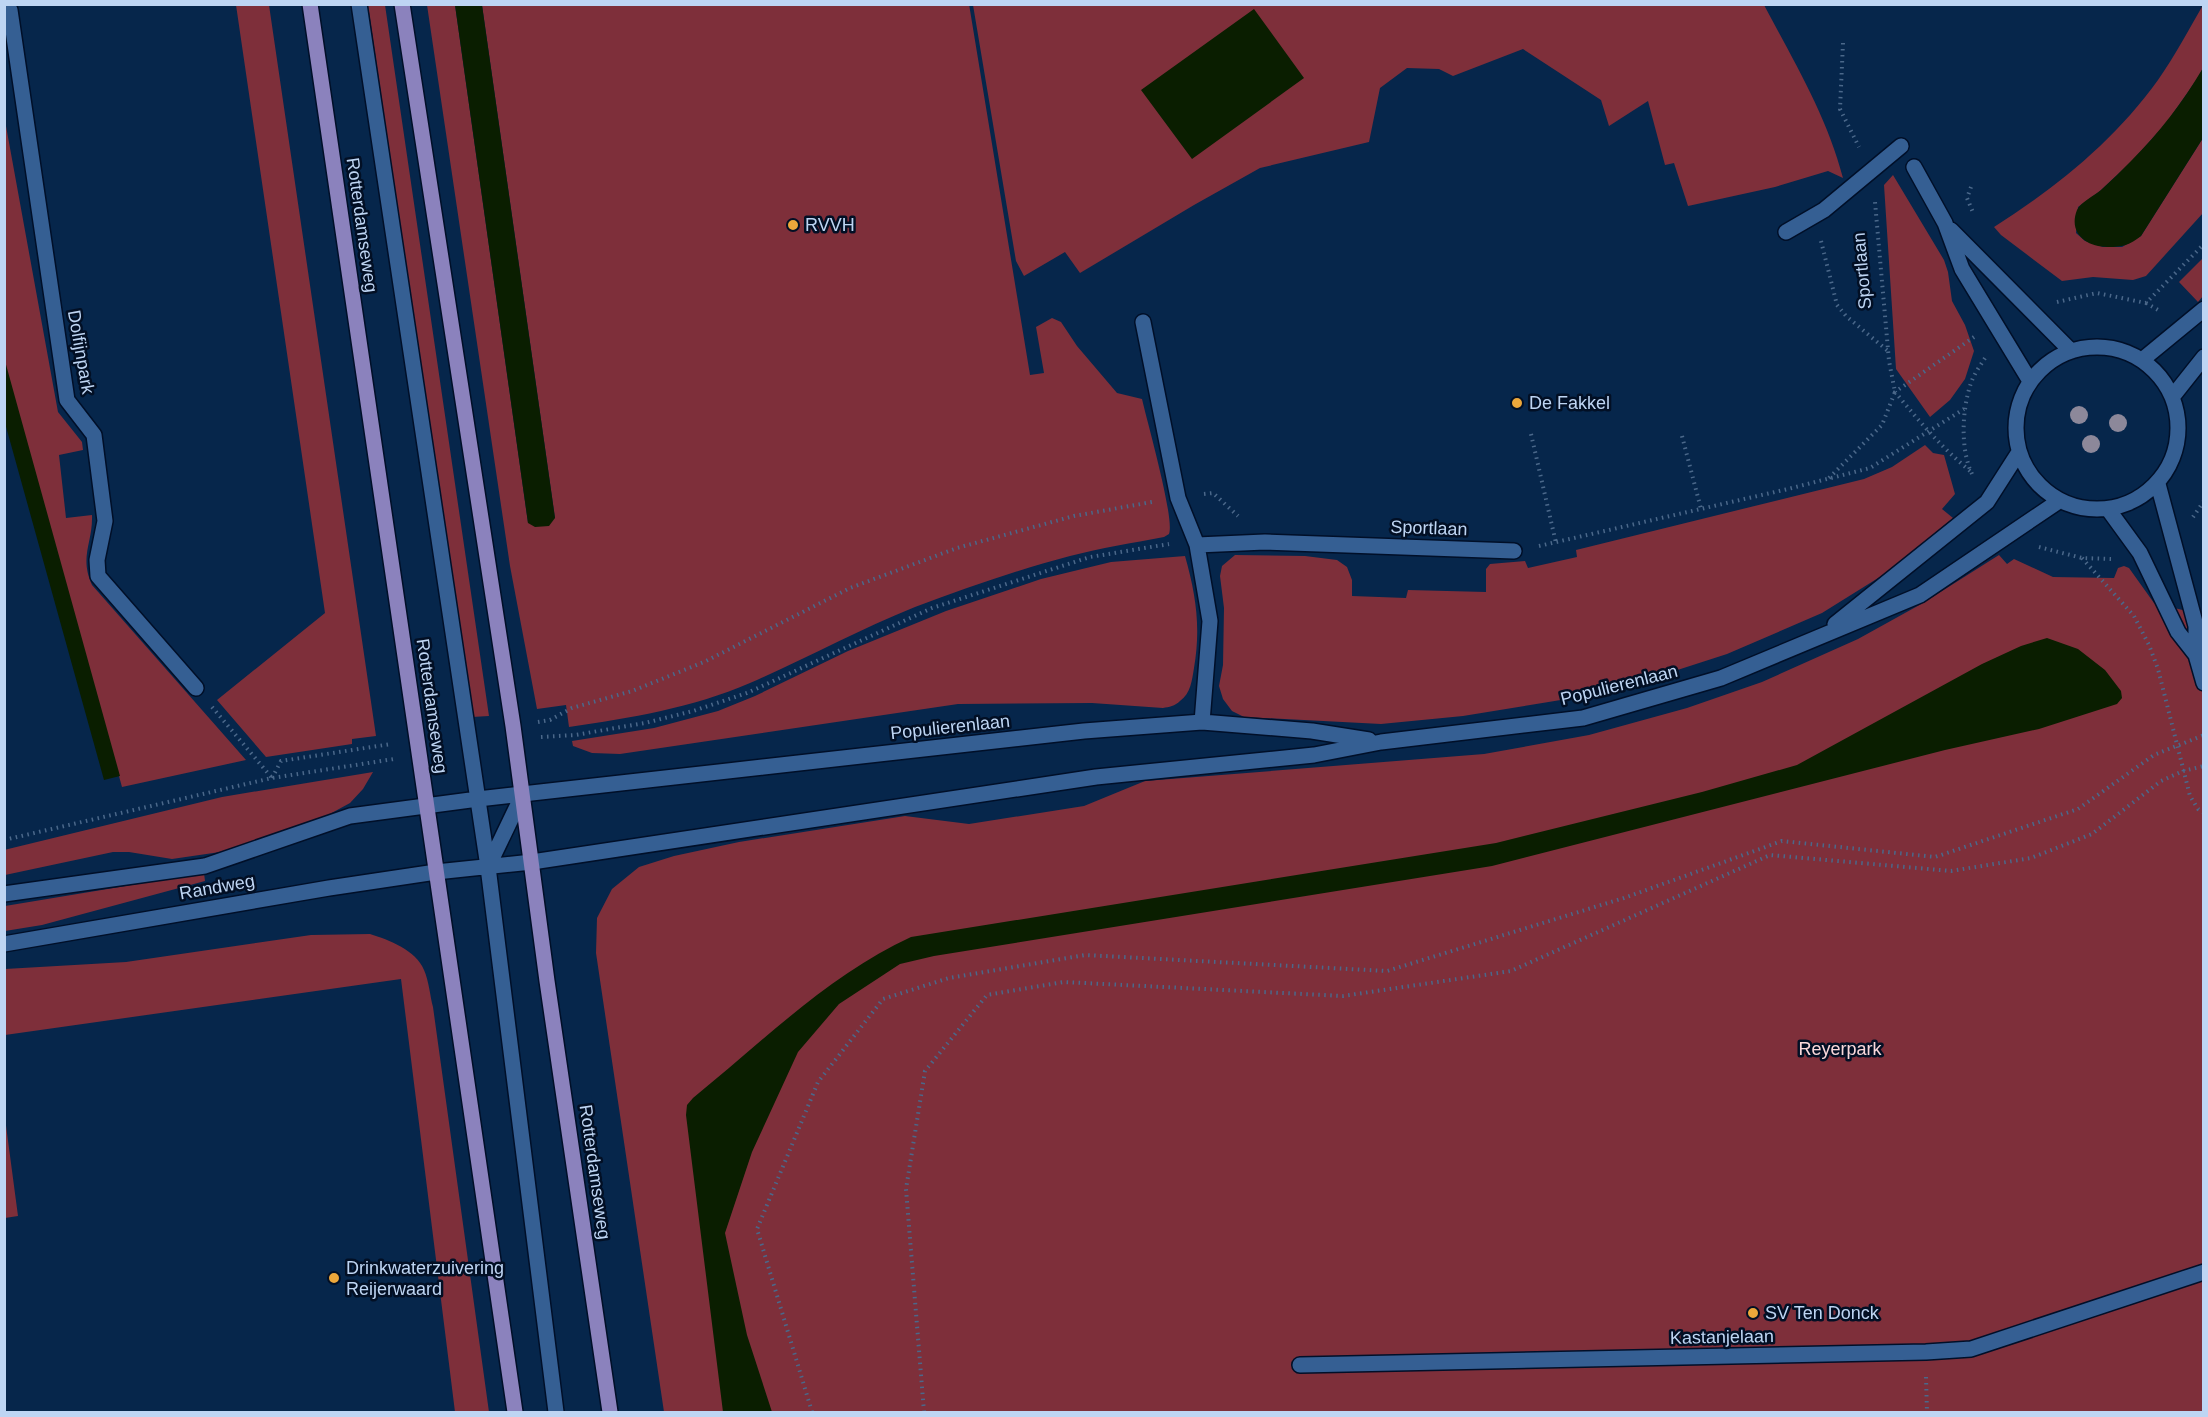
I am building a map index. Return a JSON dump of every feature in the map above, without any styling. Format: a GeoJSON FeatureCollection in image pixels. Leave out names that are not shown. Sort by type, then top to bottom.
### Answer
{"type":"FeatureCollection","features":[{"type":"Feature","properties":{"kind":"main road","name":"Rotterdamseweg"},"geometry":{"type":"LineString","coordinates":[[310,4],[515,1413]]}},
{"type":"Feature","properties":{"kind":"main road","name":"Rotterdamseweg"},"geometry":{"type":"LineString","coordinates":[[402,4],[514,733],[547,981],[610,1413]]}},
{"type":"Feature","properties":{"kind":"street","name":"Rotterdamseweg"},"geometry":{"type":"LineString","coordinates":[[359,4],[488,867],[556,1413]]}},
{"type":"Feature","properties":{"kind":"street","name":"Dolfijnpark"},"geometry":{"type":"LineString","coordinates":[[4,8],[10,10],[67,400],[94,435],[105,521],[96,560],[98,576],[196,688]]}},
{"type":"Feature","properties":{"kind":"street"},"geometry":{"type":"LineString","coordinates":[[1786,232],[1824,210],[1901,146]]}},
{"type":"Feature","properties":{"kind":"street"},"geometry":{"type":"LineString","coordinates":[[1914,167],[1945,223],[1962,269],[2030,381]]}},
{"type":"Feature","properties":{"kind":"street"},"geometry":{"type":"LineString","coordinates":[[1945,223],[2071,351]]}},
{"type":"Feature","properties":{"kind":"street"},"geometry":{"type":"LineString","coordinates":[[2142,360],[2204,309]]}},
{"type":"Feature","properties":{"kind":"street"},"geometry":{"type":"LineString","coordinates":[[1143,322],[1178,498],[1197,545],[1210,621],[1202,722]]}},
{"type":"Feature","properties":{"kind":"street"},"geometry":{"type":"LineString","coordinates":[[2095,346],[2120,349],[2142,360],[2160,376],[2173,396],[2178,419],[2178,442],[2171,465],[2158,484],[2135,501],[2108,509],[2083,509],[2059,501],[2042,488],[2028,472],[2019,452],[2015,428],[2019,403],[2030,381],[2048,362],[2071,351],[2095,346]]}},
{"type":"Feature","properties":{"kind":"street"},"geometry":{"type":"LineString","coordinates":[[2173,396],[2204,357]]}},
{"type":"Feature","properties":{"kind":"street","name":"Populierenlaan"},"geometry":{"type":"LineString","coordinates":[[1821,635],[1987,502],[2019,452]]}},
{"type":"Feature","properties":{"kind":"street"},"geometry":{"type":"LineString","coordinates":[[2158,484],[2196,627],[2196,655],[2204,683]]}},
{"type":"Feature","properties":{"kind":"street","name":"Populierenlaan"},"geometry":{"type":"LineString","coordinates":[[488,867],[1096,777],[1314,755],[1381,742],[1583,718],[1721,678],[1920,595],[2059,501]]}},
{"type":"Feature","properties":{"kind":"street"},"geometry":{"type":"LineString","coordinates":[[2108,509],[2140,553],[2178,632],[2196,655]]}},
{"type":"Feature","properties":{"kind":"street","name":"Sportlaan"},"geometry":{"type":"LineString","coordinates":[[1197,545],[1265,542],[1514,551]]}},
{"type":"Feature","properties":{"kind":"street","name":"Populierenlaan"},"geometry":{"type":"LineString","coordinates":[[477,799],[1084,731],[1202,722],[1312,731],[1381,742]]}},
{"type":"Feature","properties":{"kind":"street"},"geometry":{"type":"LineString","coordinates":[[488,867],[523,794]]}},
{"type":"Feature","properties":{"kind":"street","name":"Randweg"},"geometry":{"type":"LineString","coordinates":[[4,894],[205,866],[350,816],[477,799]]}},
{"type":"Feature","properties":{"kind":"street","name":"Randweg"},"geometry":{"type":"LineString","coordinates":[[4,944],[317,890],[436,872],[488,867]]}},
{"type":"Feature","properties":{"kind":"street","name":"Kastanjelaan"},"geometry":{"type":"LineString","coordinates":[[1300,1365],[1926,1352],[1971,1349],[2204,1272]]}},
{"type":"Feature","properties":{"kind":"path","name":"Sportlaan"},"geometry":{"type":"LineString","coordinates":[[1844,43],[1840,109],[1872,172],[1888,351],[1895,393]]}},
{"type":"Feature","properties":{"kind":"path"},"geometry":{"type":"LineString","coordinates":[[1824,210],[1821,239],[1837,305],[1846,316],[1888,351]]}},
{"type":"Feature","properties":{"kind":"path"},"geometry":{"type":"LineString","coordinates":[[2032,312],[2064,299],[2097,293],[2146,303],[2204,244]]}},
{"type":"Feature","properties":{"kind":"path"},"geometry":{"type":"LineString","coordinates":[[1829,478],[1882,425],[1895,393],[1977,335],[1992,319]]}},
{"type":"Feature","properties":{"kind":"path"},"geometry":{"type":"LineString","coordinates":[[1514,551],[1870,468],[1965,408],[1971,381],[1986,356]]}},
{"type":"Feature","properties":{"kind":"path"},"geometry":{"type":"LineString","coordinates":[[1895,393],[1928,432],[1971,471]]}},
{"type":"Feature","properties":{"kind":"path"},"geometry":{"type":"LineString","coordinates":[[1531,434],[1556,543]]}},
{"type":"Feature","properties":{"kind":"path"},"geometry":{"type":"LineString","coordinates":[[1682,436],[1701,509]]}},
{"type":"Feature","properties":{"kind":"path"},"geometry":{"type":"LineString","coordinates":[[514,733],[550,720],[572,708],[632,691],[704,662],[850,588],[957,548],[1074,516],[1214,493],[1265,542]]}},
{"type":"Feature","properties":{"kind":"path"},"geometry":{"type":"LineString","coordinates":[[514,733],[574,735],[645,723],[693,711],[747,693],[932,608],[1090,557],[1165,544],[1197,545]]}},
{"type":"Feature","properties":{"kind":"path"},"geometry":{"type":"LineString","coordinates":[[2082,558],[2134,616],[2149,645],[2158,669],[2190,795],[2198,809],[2204,813]]}},
{"type":"Feature","properties":{"kind":"path"},"geometry":{"type":"LineString","coordinates":[[196,688],[272,778]]}},
{"type":"Feature","properties":{"kind":"path"},"geometry":{"type":"LineString","coordinates":[[812,1413],[757,1229],[818,1082],[884,999],[949,978],[1085,955],[1387,971],[1624,898],[1782,841],[1935,857],[2078,809],[2154,755],[2204,735]]}},
{"type":"Feature","properties":{"kind":"path"},"geometry":{"type":"LineString","coordinates":[[272,778],[281,761],[418,747]]}},
{"type":"Feature","properties":{"kind":"path"},"geometry":{"type":"LineString","coordinates":[[4,840],[418,747]]}},
{"type":"Feature","properties":{"kind":"path"},"geometry":{"type":"LineString","coordinates":[[924,1413],[906,1189],[925,1071],[987,995],[1064,982],[1343,996],[1512,971],[1770,855],[1950,871],[2031,858],[2092,834],[2161,781],[2183,771],[2204,766]]}},
{"type":"Feature","properties":{"kind":"path"},"geometry":{"type":"LineString","coordinates":[[1926,1352],[1926,1413]]}},
{"type":"Feature","properties":{"kind":"green space"},"geometry":{"type":"Polygon","coordinates":[[[969,4],[1030,375],[1044,373],[1036,327],[1052,318],[1061,322],[1077,346],[1117,393],[1142,399],[1168,510],[1169,534],[1164,537],[1070,556],[953,593],[894,616],[750,683],[684,706],[569,727],[566,705],[537,709],[510,566],[427,5],[455,5],[528,523],[555,518],[482,5],[969,4]]]}},
{"type":"Feature","properties":{"kind":"green space"},"geometry":{"type":"Polygon","coordinates":[[[236,5],[269,5],[376,736],[352,739],[352,744],[266,757],[217,700],[325,613],[236,5]]]}},
{"type":"Feature","properties":{"kind":"green space"},"geometry":{"type":"Polygon","coordinates":[[[368,5],[385,5],[489,716],[472,717],[368,5]]]}},
{"type":"Feature","properties":{"kind":"green space"},"geometry":{"type":"Polygon","coordinates":[[[973,5],[1764,5],[1819,111],[1843,178],[1828,171],[1775,187],[1688,206],[1674,163],[1665,165],[1648,101],[1609,126],[1601,100],[1523,49],[1453,76],[1439,69],[1407,68],[1380,88],[1369,142],[1260,168],[1080,273],[1065,252],[1024,276],[1016,261],[973,5]]]}},
{"type":"Feature","properties":{"kind":"green space"},"geometry":{"type":"Polygon","coordinates":[[[2203,5],[2203,68],[2197,79],[2167,122],[2133,160],[2100,191],[2078,207],[2076,233],[2085,241],[2103,247],[2122,247],[2141,236],[2203,138],[2203,213],[2146,276],[2133,280],[2093,277],[2062,281],[2001,235],[1994,227],[2062,179],[2123,123],[2158,80],[2203,5]]]}},
{"type":"Feature","properties":{"kind":"green space"},"geometry":{"type":"Polygon","coordinates":[[[4,115],[58,412],[82,442],[83,450],[59,455],[66,518],[92,515],[87,566],[92,585],[246,760],[122,787],[5,364],[4,115]]]}},
{"type":"Feature","properties":{"kind":"green space"},"geometry":{"type":"Polygon","coordinates":[[[1893,175],[1944,260],[1952,301],[1965,325],[1974,351],[1965,379],[1950,400],[1930,417],[1896,369],[1884,185],[1893,175]]]}},
{"type":"Feature","properties":{"kind":"green space"},"geometry":{"type":"Polygon","coordinates":[[[2203,258],[2203,296],[2198,302],[2179,282],[2203,258]]]}},
{"type":"Feature","properties":{"kind":"green space"},"geometry":{"type":"Polygon","coordinates":[[[1925,445],[1933,453],[1944,455],[1955,494],[1942,509],[1953,518],[1891,570],[1822,613],[1727,654],[1662,675],[1573,698],[1463,716],[1381,724],[1244,717],[1232,711],[1223,699],[1219,686],[1223,665],[1224,608],[1220,576],[1222,566],[1235,555],[1305,556],[1337,560],[1347,567],[1352,580],[1352,596],[1406,598],[1408,590],[1486,592],[1486,569],[1490,564],[1525,561],[1528,568],[1577,557],[1576,550],[1864,479],[1892,467],[1925,445]]]}},
{"type":"Feature","properties":{"kind":"green space","name":"Reyerpark"},"geometry":{"type":"Polygon","coordinates":[[[1999,555],[2007,564],[2014,559],[2053,577],[2114,578],[2118,568],[2124,566],[2129,568],[2154,603],[2203,615],[2203,1412],[664,1412],[596,953],[597,918],[612,889],[639,867],[674,856],[739,842],[905,816],[969,824],[1084,806],[1145,781],[1484,754],[1589,735],[1687,708],[1762,682],[1858,639],[1923,603],[1999,555]]]}},
{"type":"Feature","properties":{"kind":"green space"},"geometry":{"type":"Polygon","coordinates":[[[1185,556],[1196,611],[1196,653],[1189,690],[1184,698],[1172,706],[1163,708],[1092,703],[958,704],[620,754],[592,753],[573,746],[572,741],[654,728],[718,711],[755,696],[848,651],[946,611],[1041,579],[1111,562],[1185,556]]]}},
{"type":"Feature","properties":{"kind":"green space"},"geometry":{"type":"Polygon","coordinates":[[[373,772],[363,789],[350,803],[328,815],[227,851],[172,859],[129,852],[113,852],[5,875],[4,850],[222,797],[373,772]]]}},
{"type":"Feature","properties":{"kind":"green space"},"geometry":{"type":"Polygon","coordinates":[[[204,873],[205,881],[42,925],[5,931],[5,906],[204,873]]]}},
{"type":"Feature","properties":{"kind":"green space"},"geometry":{"type":"Polygon","coordinates":[[[370,934],[408,951],[420,963],[427,979],[433,1007],[489,1412],[455,1412],[401,979],[5,1035],[5,969],[126,962],[311,935],[370,934]]]}},
{"type":"Feature","properties":{"kind":"green space"},"geometry":{"type":"Polygon","coordinates":[[[5,1118],[18,1216],[4,1218],[5,1118]]]}},
{"type":"Feature","properties":{"kind":"shaded area"},"geometry":{"type":"Polygon","coordinates":[[[455,5],[482,5],[555,518],[549,526],[535,527],[528,523],[455,5]]]}},
{"type":"Feature","properties":{"kind":"shaded area"},"geometry":{"type":"Polygon","coordinates":[[[1254,9],[1304,78],[1192,159],[1141,90],[1254,9]]]}},
{"type":"Feature","properties":{"kind":"shaded area"},"geometry":{"type":"Polygon","coordinates":[[[2203,68],[2203,138],[2141,236],[2118,247],[2100,246],[2086,241],[2077,232],[2075,225],[2079,207],[2101,190],[2151,139],[2179,105],[2203,68]]]}},
{"type":"Feature","properties":{"kind":"shaded area"},"geometry":{"type":"Polygon","coordinates":[[[5,361],[120,776],[104,780],[5,423],[5,361]]]}},
{"type":"Feature","properties":{"kind":"shaded area"},"geometry":{"type":"Polygon","coordinates":[[[2047,638],[2078,649],[2105,670],[2121,691],[2122,698],[2117,704],[2039,729],[1945,750],[1492,866],[934,956],[900,964],[839,1004],[798,1052],[752,1152],[725,1233],[747,1335],[772,1412],[723,1412],[686,1115],[687,1105],[798,1010],[852,970],[881,952],[911,937],[1496,843],[1702,792],[1797,765],[1982,664],[2021,646],[2047,638]]]}},
{"type":"Feature","properties":{"kind":"place","name":"RVVH"},"geometry":{"type":"Point","coordinates":[793,225]}},
{"type":"Feature","properties":{"kind":"place","name":"De Fakkel"},"geometry":{"type":"Point","coordinates":[1517,403]}},
{"type":"Feature","properties":{"kind":"place","name":"Drinkwaterzuivering Reijerwaard"},"geometry":{"type":"Point","coordinates":[334,1278]}},
{"type":"Feature","properties":{"kind":"place","name":"SV Ten Donck"},"geometry":{"type":"Point","coordinates":[1753,1313]}}]}
